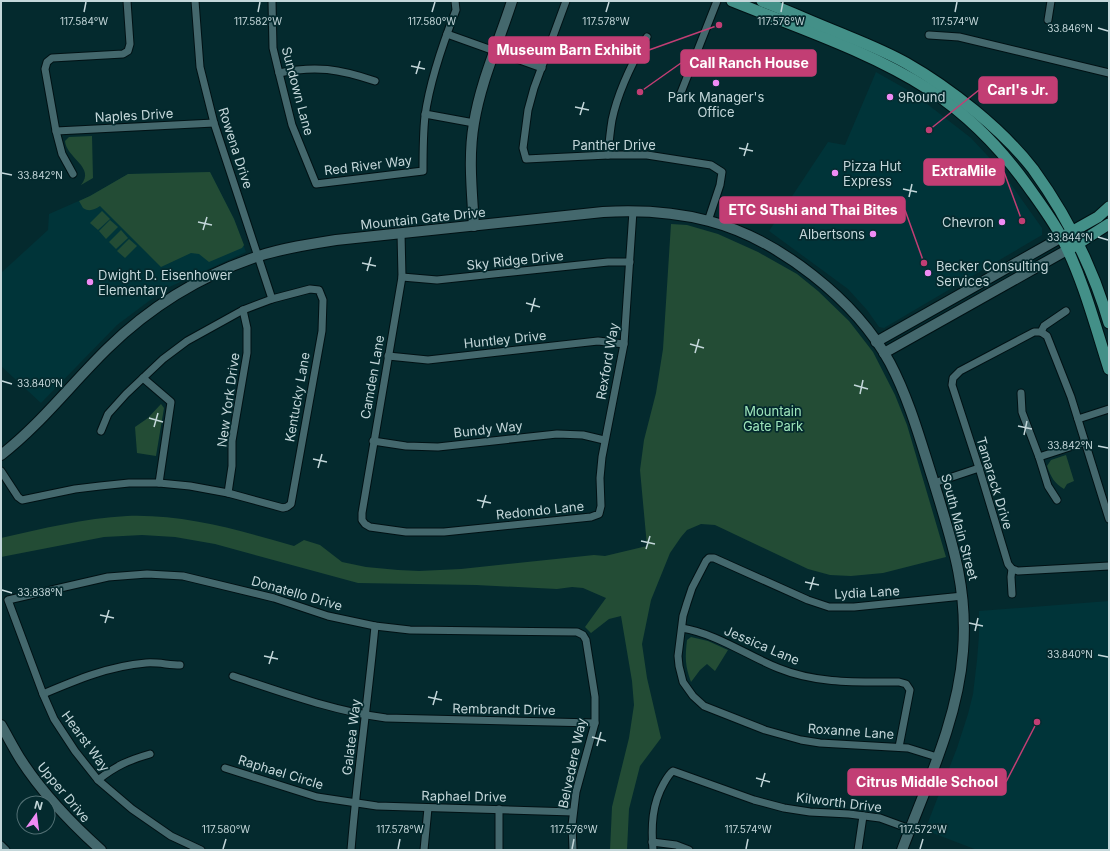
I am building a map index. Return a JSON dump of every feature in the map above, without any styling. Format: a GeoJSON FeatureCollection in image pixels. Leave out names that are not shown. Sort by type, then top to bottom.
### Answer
{"type":"FeatureCollection","features":[{"type":"Feature","properties":{"kind":"main road"},"geometry":{"type":"LineString","coordinates":[[474,226],[471,153],[474,123],[482,86],[506,22],[512,1]]}},
{"type":"Feature","properties":{"kind":"main road"},"geometry":{"type":"LineString","coordinates":[[732,1],[867,55],[901,72],[931,91],[963,115],[991,141],[1022,177],[1062,237],[1080,280],[1109,369]]}},
{"type":"Feature","properties":{"kind":"main road"},"geometry":{"type":"LineString","coordinates":[[762,1],[872,46],[906,63],[970,107],[999,132],[1032,168],[1051,195],[1072,232],[1093,275],[1109,323]]}},
{"type":"Feature","properties":{"kind":"main road"},"geometry":{"type":"LineString","coordinates":[[876,342],[1098,217],[1109,207]]}},
{"type":"Feature","properties":{"kind":"main road","name":"Mountain Gate Drive"},"geometry":{"type":"LineString","coordinates":[[1,455],[20,440],[107,348],[151,311],[206,278],[259,256],[293,247],[329,241],[603,212],[633,211],[708,221],[731,228],[792,260],[839,298],[876,342]]}},
{"type":"Feature","properties":{"kind":"main road"},"geometry":{"type":"LineString","coordinates":[[884,353],[1078,244],[1109,224]]}},
{"type":"Feature","properties":{"kind":"main road"},"geometry":{"type":"LineString","coordinates":[[948,317],[953,308],[967,300],[968,297],[965,291]]}},
{"type":"Feature","properties":{"kind":"main road","name":"South Main Street"},"geometry":{"type":"LineString","coordinates":[[876,342],[884,353],[904,393],[925,451],[958,563],[963,596],[965,625],[964,646],[958,688],[951,718],[902,850]]}},
{"type":"Feature","properties":{"kind":"main road","name":"Upper Drive"},"geometry":{"type":"LineString","coordinates":[[1,725],[21,760],[44,791],[78,830],[101,850]]}},
{"type":"Feature","properties":{"kind":"street"},"geometry":{"type":"LineString","coordinates":[[73,174],[62,154],[44,69],[47,62],[52,58],[123,54],[128,51],[130,44],[128,1]]}},
{"type":"Feature","properties":{"kind":"street","name":"Rowena Drive"},"geometry":{"type":"LineString","coordinates":[[196,1],[200,67],[214,123],[272,299]]}},
{"type":"Feature","properties":{"kind":"street","name":"Sundown Lane"},"geometry":{"type":"LineString","coordinates":[[272,1],[273,48],[279,73],[292,125],[316,184]]}},
{"type":"Feature","properties":{"kind":"street"},"geometry":{"type":"LineString","coordinates":[[456,1],[456,10],[433,79],[425,114],[474,123]]}},
{"type":"Feature","properties":{"kind":"street"},"geometry":{"type":"LineString","coordinates":[[447,34],[542,68],[566,1]]}},
{"type":"Feature","properties":{"kind":"street"},"geometry":{"type":"LineString","coordinates":[[680,95],[717,1]]}},
{"type":"Feature","properties":{"kind":"street"},"geometry":{"type":"LineString","coordinates":[[1048,20],[1051,1]]}},
{"type":"Feature","properties":{"kind":"street"},"geometry":{"type":"LineString","coordinates":[[928,35],[959,37],[1109,73]]}},
{"type":"Feature","properties":{"kind":"street"},"geometry":{"type":"LineString","coordinates":[[608,155],[612,121],[616,104],[632,62],[647,37]]}},
{"type":"Feature","properties":{"kind":"street"},"geometry":{"type":"LineString","coordinates":[[279,73],[302,68],[330,69],[351,73],[375,81]]}},
{"type":"Feature","properties":{"kind":"street","name":"Panther Drive"},"geometry":{"type":"LineString","coordinates":[[542,68],[534,88],[528,110],[523,148],[526,159],[608,155],[647,155],[711,165],[722,172],[720,185],[708,221]]}},
{"type":"Feature","properties":{"kind":"street","name":"Red River Way"},"geometry":{"type":"LineString","coordinates":[[316,184],[423,171],[425,114]]}},
{"type":"Feature","properties":{"kind":"street","name":"Naples Drive"},"geometry":{"type":"LineString","coordinates":[[56,131],[214,123]]}},
{"type":"Feature","properties":{"kind":"street","name":"Rexford Way"},"geometry":{"type":"LineString","coordinates":[[599,514],[601,506],[600,478],[604,440],[624,344],[633,211]]}},
{"type":"Feature","properties":{"kind":"street","name":"Camden Lane"},"geometry":{"type":"LineString","coordinates":[[365,524],[362,520],[362,513],[402,277],[401,233]]}},
{"type":"Feature","properties":{"kind":"street","name":"Sky Ridge Drive"},"geometry":{"type":"LineString","coordinates":[[402,277],[436,280],[608,262],[630,262]]}},
{"type":"Feature","properties":{"kind":"street","name":"Kentucky Lane"},"geometry":{"type":"LineString","coordinates":[[228,493],[283,508],[291,504],[322,331],[323,300],[319,290],[310,289],[272,299]]}},
{"type":"Feature","properties":{"kind":"street"},"geometry":{"type":"LineString","coordinates":[[101,432],[108,414],[162,359],[187,341],[242,310],[272,299]]}},
{"type":"Feature","properties":{"kind":"street","name":"New York Drive"},"geometry":{"type":"LineString","coordinates":[[228,493],[232,466],[233,435],[247,353],[247,328],[242,310]]}},
{"type":"Feature","properties":{"kind":"street"},"geometry":{"type":"LineString","coordinates":[[1066,311],[1044,326],[1041,332],[1047,336],[1071,396],[1109,519]]}},
{"type":"Feature","properties":{"kind":"street","name":"Tamarack Drive"},"geometry":{"type":"LineString","coordinates":[[1012,594],[1012,569],[1008,564],[952,385],[953,378],[960,371],[1034,332],[1041,332]]}},
{"type":"Feature","properties":{"kind":"street","name":"Huntley Drive"},"geometry":{"type":"LineString","coordinates":[[388,356],[428,360],[598,342],[624,344]]}},
{"type":"Feature","properties":{"kind":"street"},"geometry":{"type":"LineString","coordinates":[[143,378],[171,402],[159,484]]}},
{"type":"Feature","properties":{"kind":"street"},"geometry":{"type":"LineString","coordinates":[[1021,392],[1022,412],[1048,486],[1057,500]]}},
{"type":"Feature","properties":{"kind":"street"},"geometry":{"type":"LineString","coordinates":[[1078,419],[1109,409]]}},
{"type":"Feature","properties":{"kind":"street","name":"Bundy Way"},"geometry":{"type":"LineString","coordinates":[[374,442],[406,446],[438,447],[557,434],[583,435],[604,440]]}},
{"type":"Feature","properties":{"kind":"street"},"geometry":{"type":"LineString","coordinates":[[1039,457],[1085,442]]}},
{"type":"Feature","properties":{"kind":"street"},"geometry":{"type":"LineString","coordinates":[[934,483],[979,468]]}},
{"type":"Feature","properties":{"kind":"street"},"geometry":{"type":"LineString","coordinates":[[1,471],[22,500],[75,489],[129,483],[190,486],[228,493]]}},
{"type":"Feature","properties":{"kind":"street","name":"Redondo Lane"},"geometry":{"type":"LineString","coordinates":[[365,524],[379,529],[406,532],[444,532],[599,514]]}},
{"type":"Feature","properties":{"kind":"street","name":"Lydia Lane"},"geometry":{"type":"LineString","coordinates":[[682,628],[685,610],[692,588],[709,558],[714,558],[808,600],[829,607],[854,608],[963,596]]}},
{"type":"Feature","properties":{"kind":"street"},"geometry":{"type":"LineString","coordinates":[[1012,569],[1018,571],[1109,566]]}},
{"type":"Feature","properties":{"kind":"street","name":"Donatello Drive"},"geometry":{"type":"LineString","coordinates":[[8,600],[108,577],[146,574],[183,576],[274,598],[328,616],[375,626],[410,630],[577,632],[583,635]]}},
{"type":"Feature","properties":{"kind":"street","name":"Hearst Way"},"geometry":{"type":"LineString","coordinates":[[8,600],[43,694],[54,719],[75,751],[98,780],[132,809],[170,836],[201,850]]}},
{"type":"Feature","properties":{"kind":"street","name":"Galatea Way"},"geometry":{"type":"LineString","coordinates":[[350,850],[375,626]]}},
{"type":"Feature","properties":{"kind":"street","name":"Roxanne Lane"},"geometry":{"type":"LineString","coordinates":[[682,628],[678,656],[683,682],[693,696],[704,706],[780,735],[820,743],[899,746],[915,749],[937,757]]}},
{"type":"Feature","properties":{"kind":"street","name":"Jessica Lane"},"geometry":{"type":"LineString","coordinates":[[682,628],[710,636],[779,668],[810,678],[840,682],[899,682],[906,684],[910,690],[899,746]]}},
{"type":"Feature","properties":{"kind":"street","name":"Belvedere Way"},"geometry":{"type":"LineString","coordinates":[[573,850],[572,825],[576,792],[595,722],[595,697],[586,640],[583,635]]}},
{"type":"Feature","properties":{"kind":"street"},"geometry":{"type":"LineString","coordinates":[[43,694],[82,678],[110,669],[147,663],[180,665]]}},
{"type":"Feature","properties":{"kind":"street","name":"Rembrandt Drive"},"geometry":{"type":"LineString","coordinates":[[233,676],[308,701],[366,715],[386,718],[595,722]]}},
{"type":"Feature","properties":{"kind":"street"},"geometry":{"type":"LineString","coordinates":[[98,780],[109,771],[128,761],[150,754]]}},
{"type":"Feature","properties":{"kind":"street","name":"Raphael Circle"},"geometry":{"type":"LineString","coordinates":[[225,768],[317,797],[355,803]]}},
{"type":"Feature","properties":{"kind":"street","name":"Kilworth Drive"},"geometry":{"type":"LineString","coordinates":[[652,842],[655,802],[657,795],[673,770],[754,800],[784,808],[810,812],[880,818],[910,829]]}},
{"type":"Feature","properties":{"kind":"street","name":"Raphael Drive"},"geometry":{"type":"LineString","coordinates":[[355,803],[378,806],[573,812]]}},
{"type":"Feature","properties":{"kind":"street"},"geometry":{"type":"LineString","coordinates":[[424,850],[428,808]]}},
{"type":"Feature","properties":{"kind":"street"},"geometry":{"type":"LineString","coordinates":[[498,850],[499,809]]}},
{"type":"Feature","properties":{"kind":"street"},"geometry":{"type":"LineString","coordinates":[[858,850],[863,816]]}},
{"type":"Feature","properties":{"kind":"street"},"geometry":{"type":"LineString","coordinates":[[653,850],[652,842],[676,845],[689,850]]}},
{"type":"Feature","properties":{"kind":"street"},"geometry":{"type":"LineString","coordinates":[[1,846],[6,850]]}},
{"type":"Feature","properties":{"kind":"shaded area"},"geometry":{"type":"Polygon","coordinates":[[[876,72],[913,93],[971,138],[1000,169],[1042,228],[1042,235],[884,328],[879,327],[867,310],[848,289],[769,231],[828,142],[845,145],[876,72]]]}},
{"type":"Feature","properties":{"kind":"shaded area","name":"Dwight D. Eisenhower Elementary"},"geometry":{"type":"Polygon","coordinates":[[[210,172],[234,219],[246,252],[165,289],[117,325],[41,403],[1,366],[1,273],[48,230],[49,214],[90,196],[128,174],[210,172]]]}},
{"type":"Feature","properties":{"kind":"shaded area"},"geometry":{"type":"Polygon","coordinates":[[[1109,601],[1109,850],[977,850],[925,830],[957,748],[973,694],[979,635],[979,611],[1109,601]]]}},
{"type":"Feature","properties":{"kind":"green space"},"geometry":{"type":"Polygon","coordinates":[[[92,136],[93,178],[81,185],[85,179],[85,173],[83,168],[70,153],[65,141],[69,137],[92,136]]]}},
{"type":"Feature","properties":{"kind":"green space"},"geometry":{"type":"Polygon","coordinates":[[[210,172],[234,219],[244,245],[242,248],[209,262],[199,254],[191,253],[161,267],[100,206],[87,210],[83,208],[79,201],[128,174],[210,172]]]}},
{"type":"Feature","properties":{"kind":"green space"},"geometry":{"type":"Polygon","coordinates":[[[102,211],[110,219],[98,230],[90,223],[102,211]]]}},
{"type":"Feature","properties":{"kind":"green space"},"geometry":{"type":"Polygon","coordinates":[[[110,220],[118,227],[106,239],[99,231],[110,220]]]}},
{"type":"Feature","properties":{"kind":"green space","name":"Mountain Gate Park"},"geometry":{"type":"Polygon","coordinates":[[[671,224],[687,225],[718,234],[758,252],[797,274],[818,291],[849,321],[873,352],[895,395],[907,425],[946,557],[883,573],[851,576],[830,575],[808,569],[715,525],[701,524],[687,530],[670,553],[651,600],[642,644],[647,678],[661,738],[640,766],[629,809],[627,850],[610,850],[612,807],[629,738],[634,705],[632,681],[621,616],[609,619],[591,633],[585,627],[606,598],[583,588],[572,587],[557,589],[476,585],[358,583],[215,544],[175,537],[142,535],[104,537],[1,557],[1,538],[79,521],[127,516],[148,516],[190,520],[253,534],[294,546],[304,540],[320,545],[342,562],[366,567],[398,570],[419,571],[461,569],[594,555],[605,556],[647,546],[640,470],[644,440],[656,393],[663,349],[671,224]]]}},
{"type":"Feature","properties":{"kind":"green space"},"geometry":{"type":"Polygon","coordinates":[[[121,230],[128,238],[116,249],[109,242],[121,230]]]}},
{"type":"Feature","properties":{"kind":"green space"},"geometry":{"type":"Polygon","coordinates":[[[129,239],[137,246],[125,258],[117,251],[129,239]]]}},
{"type":"Feature","properties":{"kind":"green space"},"geometry":{"type":"Polygon","coordinates":[[[161,404],[164,408],[156,456],[137,453],[135,427],[148,418],[161,404]]]}},
{"type":"Feature","properties":{"kind":"green space"},"geometry":{"type":"Polygon","coordinates":[[[1066,455],[1074,481],[1067,484],[1064,489],[1053,479],[1047,466],[1051,460],[1066,455]]]}},
{"type":"Feature","properties":{"kind":"green space"},"geometry":{"type":"Polygon","coordinates":[[[691,637],[708,641],[728,650],[715,671],[707,664],[700,670],[691,682],[686,657],[687,640],[691,637]]]}},
{"type":"Feature","properties":{"kind":"place","name":"Museum Barn Exhibit"},"geometry":{"type":"Point","coordinates":[719,25]}},
{"type":"Feature","properties":{"kind":"place","name":"Park Manager's Office"},"geometry":{"type":"Point","coordinates":[716,83]}},
{"type":"Feature","properties":{"kind":"place","name":"Call Ranch House"},"geometry":{"type":"Point","coordinates":[640,92]}},
{"type":"Feature","properties":{"kind":"place","name":"9Round"},"geometry":{"type":"Point","coordinates":[890,97]}},
{"type":"Feature","properties":{"kind":"place","name":"Carl's Jr."},"geometry":{"type":"Point","coordinates":[929,130]}},
{"type":"Feature","properties":{"kind":"place","name":"Pizza Hut Express"},"geometry":{"type":"Point","coordinates":[835,173]}},
{"type":"Feature","properties":{"kind":"place","name":"ExtraMile"},"geometry":{"type":"Point","coordinates":[1022,221]}},
{"type":"Feature","properties":{"kind":"place","name":"Chevron"},"geometry":{"type":"Point","coordinates":[1002,222]}},
{"type":"Feature","properties":{"kind":"place","name":"Albertsons"},"geometry":{"type":"Point","coordinates":[873,234]}},
{"type":"Feature","properties":{"kind":"place","name":"ETC Sushi and Thai Bites"},"geometry":{"type":"Point","coordinates":[924,263]}},
{"type":"Feature","properties":{"kind":"place","name":"Becker Consulting Services"},"geometry":{"type":"Point","coordinates":[928,273]}},
{"type":"Feature","properties":{"kind":"place","name":"Dwight D. Eisenhower Elementary"},"geometry":{"type":"Point","coordinates":[90,282]}},
{"type":"Feature","properties":{"kind":"place","name":"Citrus Middle School"},"geometry":{"type":"Point","coordinates":[1037,722]}}]}
